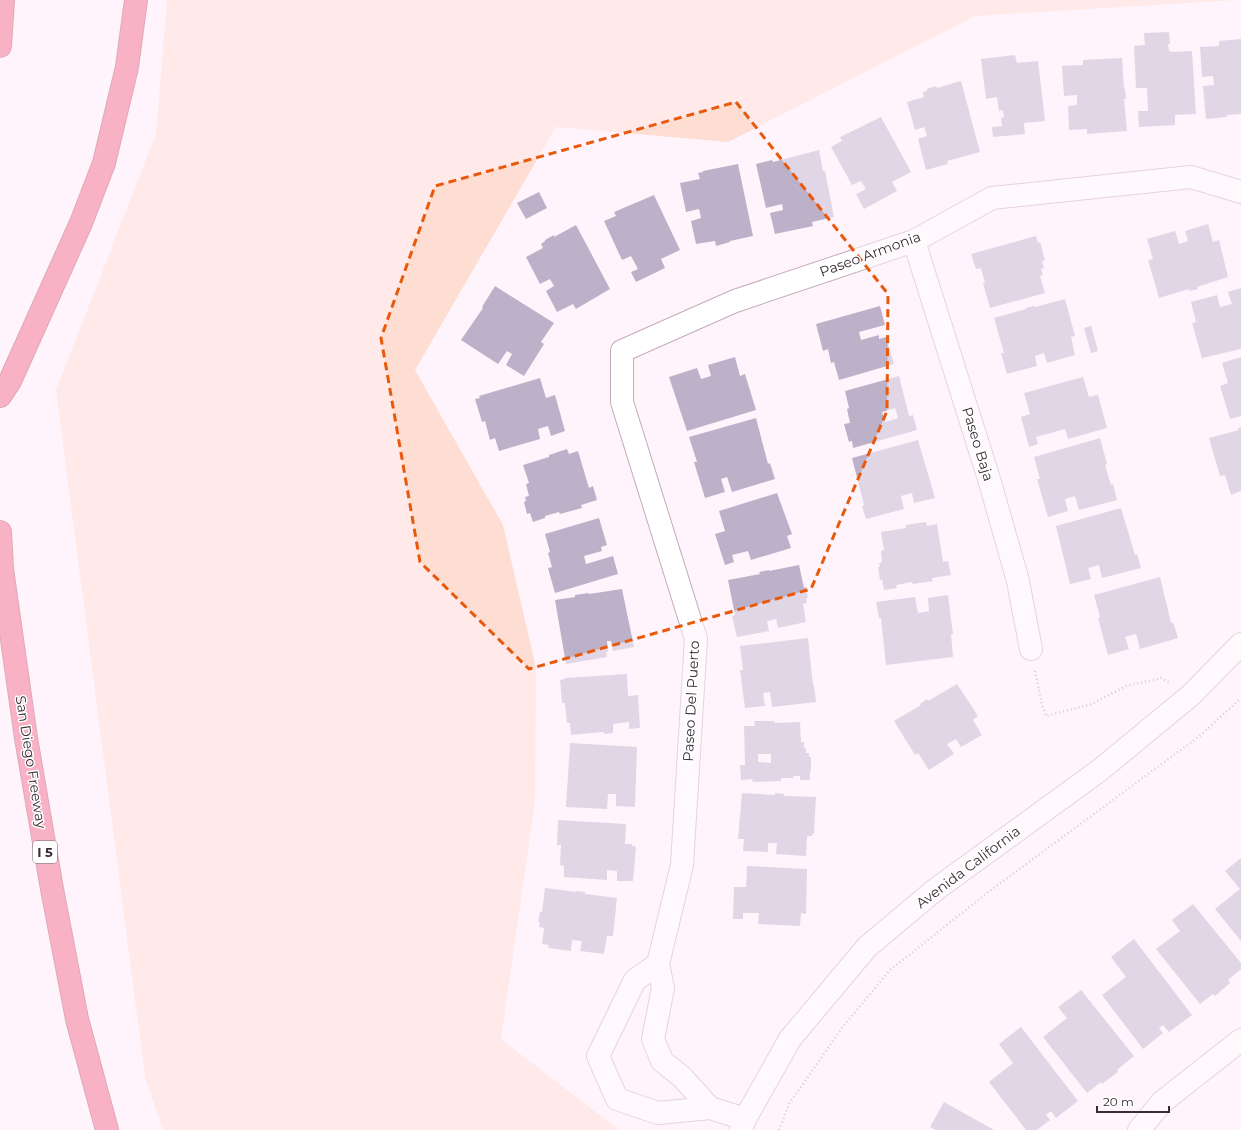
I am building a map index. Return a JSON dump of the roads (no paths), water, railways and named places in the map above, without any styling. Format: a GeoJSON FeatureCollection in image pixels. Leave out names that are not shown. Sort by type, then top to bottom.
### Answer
{"type":"FeatureCollection","features":[{"type":"Feature","properties":{"kind":"highway"},"geometry":{"type":"LineString","coordinates":[[0,46],[3,0]]}},
{"type":"Feature","properties":{"kind":"highway"},"geometry":{"type":"LineString","coordinates":[[0,396],[10,381],[81,223],[104,163],[127,67],[136,0]]}},
{"type":"Feature","properties":{"kind":"highway","name":"San Diego Freeway"},"geometry":{"type":"LineString","coordinates":[[0,532],[2,569],[26,738],[52,889],[77,1019],[107,1130]]}},
{"type":"Feature","properties":{"kind":"street","name":"Paseo Armonia"},"geometry":{"type":"LineString","coordinates":[[622,350],[735,300],[914,241],[992,198],[1191,177],[1241,192]]}},
{"type":"Feature","properties":{"kind":"street","name":"Paseo Baja"},"geometry":{"type":"LineString","coordinates":[[914,241],[991,486],[1018,581],[1031,649]]}},
{"type":"Feature","properties":{"kind":"street","name":"Paseo Del Puerto"},"geometry":{"type":"LineString","coordinates":[[622,350],[622,402],[696,639],[682,865],[658,964],[663,988],[653,1039],[662,1061],[682,1077],[710,1108]]}},
{"type":"Feature","properties":{"kind":"street","name":"Avenida California"},"geometry":{"type":"LineString","coordinates":[[743,1124],[790,1039],[867,947],[935,890],[1100,770],[1191,695],[1241,644]]}},
{"type":"Feature","properties":{"kind":"street"},"geometry":{"type":"LineString","coordinates":[[658,964],[636,980],[598,1056],[618,1099],[658,1113],[710,1108],[743,1124]]}},
{"type":"Feature","properties":{"kind":"street"},"geometry":{"type":"LineString","coordinates":[[1139,1130],[1162,1102],[1241,1040]]}}]}
